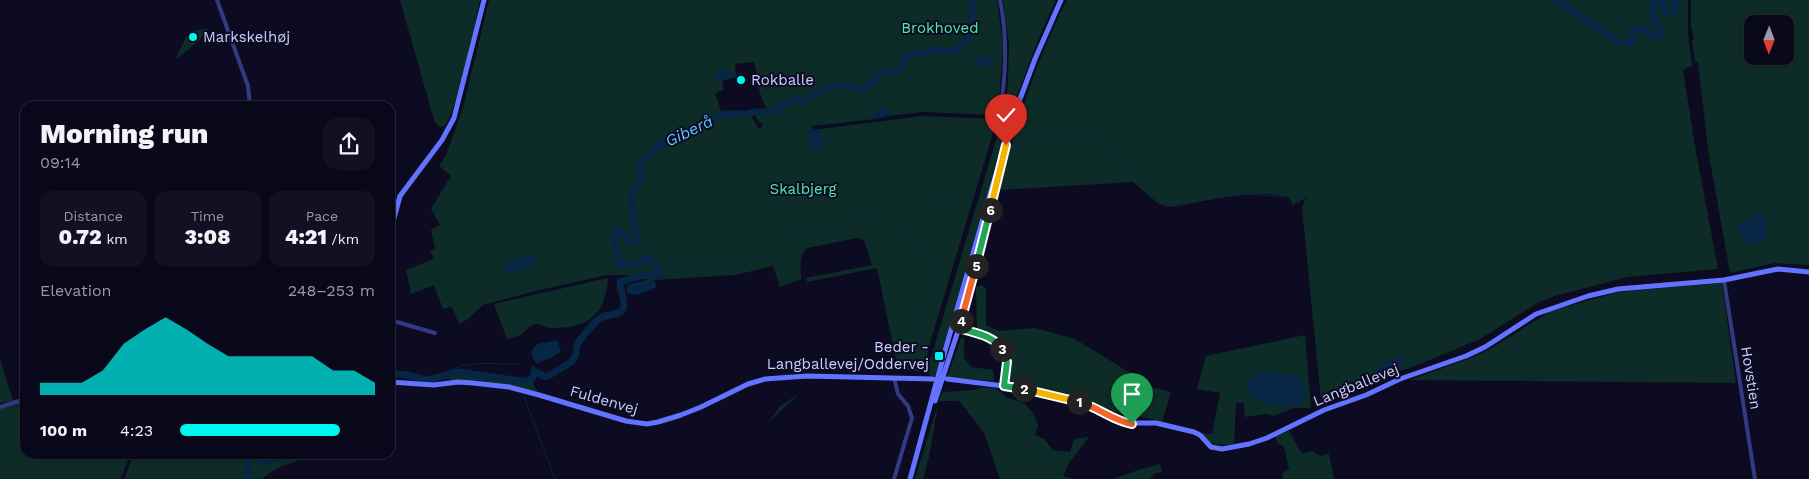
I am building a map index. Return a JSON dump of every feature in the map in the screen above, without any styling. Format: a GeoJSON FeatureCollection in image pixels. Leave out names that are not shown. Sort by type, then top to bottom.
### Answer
{"type":"FeatureCollection","features":[{"type":"Feature","properties":{"kind":"street"},"geometry":{"type":"LineString","coordinates":[[216,0],[248,86],[250,101]]}},
{"type":"Feature","properties":{"kind":"street"},"geometry":{"type":"LineString","coordinates":[[395,214],[400,196],[442,140],[454,118],[484,0]]}},
{"type":"Feature","properties":{"kind":"street"},"geometry":{"type":"LineString","coordinates":[[999,118],[1005,74],[1006,40],[1000,0]]}},
{"type":"Feature","properties":{"kind":"street"},"geometry":{"type":"LineString","coordinates":[[910,479],[943,358],[956,328],[992,187],[1020,99],[1061,0]]}},
{"type":"Feature","properties":{"kind":"street","name":"Langballevej"},"geometry":{"type":"LineString","coordinates":[[1004,386],[1086,404],[1124,422],[1156,423],[1194,432],[1200,435],[1211,447],[1222,449],[1249,444],[1267,438],[1324,410],[1400,379],[1466,356],[1485,347],[1536,314],[1550,309],[1618,289],[1724,280],[1778,269],[1809,272]]}},
{"type":"Feature","properties":{"kind":"street","name":"Hovstien"},"geometry":{"type":"LineString","coordinates":[[1724,280],[1754,479]]}},
{"type":"Feature","properties":{"kind":"street"},"geometry":{"type":"LineString","coordinates":[[395,321],[434,333]]}},
{"type":"Feature","properties":{"kind":"street"},"geometry":{"type":"LineString","coordinates":[[947,379],[1004,386],[1007,362],[1001,346],[986,337],[956,328]]}},
{"type":"Feature","properties":{"kind":"street","name":"Fuldenvej"},"geometry":{"type":"LineString","coordinates":[[395,382],[434,385],[473,382],[539,395],[626,421],[647,424],[688,412],[748,384],[766,379],[807,376],[933,379]]}},
{"type":"Feature","properties":{"kind":"street"},"geometry":{"type":"LineString","coordinates":[[894,378],[898,394],[908,406],[912,418],[894,479]]}},
{"type":"Feature","properties":{"kind":"street"},"geometry":{"type":"LineString","coordinates":[[0,407],[20,401]]}},
{"type":"Feature","properties":{"kind":"green space"},"geometry":{"type":"Polygon","coordinates":[[[400,0],[480,0],[460,88],[448,120],[443,127],[438,126],[434,120],[400,0]]]}},
{"type":"Feature","properties":{"kind":"green space"},"geometry":{"type":"Polygon","coordinates":[[[489,0],[997,0],[1003,45],[999,104],[995,113],[991,115],[923,112],[889,116],[890,113],[873,116],[875,119],[812,126],[813,130],[922,116],[994,119],[996,123],[924,367],[921,371],[896,369],[896,359],[877,268],[807,282],[806,278],[872,265],[864,240],[857,238],[807,248],[801,258],[801,279],[780,287],[773,266],[735,275],[653,280],[628,275],[607,275],[483,305],[468,319],[459,324],[452,307],[443,309],[434,285],[411,294],[406,270],[434,259],[430,251],[435,249],[431,230],[440,225],[431,209],[451,176],[439,166],[446,155],[463,108],[489,0]],[[754,62],[735,64],[736,77],[722,81],[724,89],[715,94],[722,113],[747,111],[760,130],[763,124],[757,120],[754,112],[767,111],[760,93],[754,62]]]}},
{"type":"Feature","properties":{"kind":"green space"},"geometry":{"type":"Polygon","coordinates":[[[1003,0],[1056,0],[1041,33],[1011,111],[935,376],[931,377],[927,371],[1001,123],[1004,120],[1009,44],[1003,0]]]}},
{"type":"Feature","properties":{"kind":"green space"},"geometry":{"type":"Polygon","coordinates":[[[1067,0],[1688,0],[1688,33],[1692,66],[1683,71],[1718,269],[1628,277],[1558,295],[1539,302],[1480,339],[1415,366],[1321,400],[1302,208],[1306,198],[1293,205],[1289,197],[1260,194],[1214,199],[1170,207],[1159,204],[1133,182],[999,190],[1036,70],[1067,0]]]}},
{"type":"Feature","properties":{"kind":"green space"},"geometry":{"type":"Polygon","coordinates":[[[1691,0],[1809,0],[1809,265],[1775,263],[1730,273],[1708,149],[1698,62],[1695,62],[1692,41],[1694,37],[1691,28],[1691,0]]]}},
{"type":"Feature","properties":{"kind":"green space"},"geometry":{"type":"Polygon","coordinates":[[[209,28],[198,42],[175,60],[186,37],[192,31],[209,28]]]}},
{"type":"Feature","properties":{"kind":"green space"},"geometry":{"type":"Polygon","coordinates":[[[608,278],[606,291],[599,310],[585,322],[552,328],[534,324],[524,333],[507,339],[494,304],[608,278]]]}},
{"type":"Feature","properties":{"kind":"green space"},"geometry":{"type":"Polygon","coordinates":[[[1722,283],[1736,383],[1410,380],[1476,356],[1551,311],[1619,292],[1722,283]]]}},
{"type":"Feature","properties":{"kind":"green space"},"geometry":{"type":"Polygon","coordinates":[[[981,285],[986,288],[986,325],[999,331],[1035,328],[1075,339],[1155,388],[1171,392],[1162,422],[1114,412],[1064,393],[1007,382],[1008,362],[1004,349],[987,334],[977,330],[976,287],[981,285]]]}},
{"type":"Feature","properties":{"kind":"green space"},"geometry":{"type":"Polygon","coordinates":[[[1305,335],[1311,408],[1293,408],[1274,416],[1266,414],[1245,417],[1244,403],[1236,403],[1234,444],[1216,444],[1210,442],[1202,435],[1203,433],[1212,434],[1220,393],[1197,389],[1206,356],[1305,335]]]}},
{"type":"Feature","properties":{"kind":"green space"},"geometry":{"type":"Polygon","coordinates":[[[964,337],[964,358],[971,367],[993,370],[994,381],[947,377],[961,338],[964,337]]]}},
{"type":"Feature","properties":{"kind":"green space"},"geometry":{"type":"Polygon","coordinates":[[[0,359],[13,401],[0,403],[0,359]]]}},
{"type":"Feature","properties":{"kind":"green space"},"geometry":{"type":"Polygon","coordinates":[[[532,365],[535,367],[538,376],[533,380],[533,384],[538,392],[476,380],[452,381],[441,374],[458,370],[526,380],[531,377],[532,365]]]}},
{"type":"Feature","properties":{"kind":"green space"},"geometry":{"type":"Polygon","coordinates":[[[981,387],[997,389],[1006,397],[1025,404],[1032,412],[1038,425],[1035,435],[1044,439],[1053,450],[1070,452],[1074,439],[1089,437],[1069,463],[1063,476],[1073,479],[1000,479],[984,433],[976,422],[959,401],[938,401],[943,392],[974,390],[981,387]]]}},
{"type":"Feature","properties":{"kind":"green space"},"geometry":{"type":"Polygon","coordinates":[[[799,394],[769,422],[780,406],[799,394]]]}},
{"type":"Feature","properties":{"kind":"green space"},"geometry":{"type":"Polygon","coordinates":[[[20,403],[20,459],[129,459],[120,479],[0,479],[0,409],[20,403]]]}},
{"type":"Feature","properties":{"kind":"green space"},"geometry":{"type":"Polygon","coordinates":[[[938,404],[929,457],[923,479],[915,479],[938,404]]]}},
{"type":"Feature","properties":{"kind":"green space"},"geometry":{"type":"Polygon","coordinates":[[[1289,431],[1302,454],[1312,451],[1320,456],[1329,454],[1334,479],[1283,479],[1282,473],[1289,469],[1284,447],[1278,443],[1275,437],[1289,431]]]}},
{"type":"Feature","properties":{"kind":"green space"},"geometry":{"type":"Polygon","coordinates":[[[132,459],[303,459],[281,467],[262,479],[124,479],[132,459]]]}},
{"type":"Feature","properties":{"kind":"green space"},"geometry":{"type":"Polygon","coordinates":[[[1160,464],[1162,472],[1155,473],[1150,479],[1113,479],[1138,470],[1160,464]]]}},
{"type":"Feature","properties":{"kind":"water"},"geometry":{"type":"Polygon","coordinates":[[[979,54],[986,59],[991,55],[994,56],[993,63],[981,67],[976,65],[974,57],[979,54]]]}},
{"type":"Feature","properties":{"kind":"water"},"geometry":{"type":"Polygon","coordinates":[[[722,69],[735,73],[734,77],[717,79],[715,73],[717,70],[722,69]]]}},
{"type":"Feature","properties":{"kind":"water"},"geometry":{"type":"Polygon","coordinates":[[[881,107],[888,107],[889,116],[875,119],[873,116],[876,110],[881,107]]]}},
{"type":"Feature","properties":{"kind":"water"},"geometry":{"type":"Polygon","coordinates":[[[806,129],[819,129],[824,142],[820,150],[812,148],[810,145],[809,134],[806,129]]]}},
{"type":"Feature","properties":{"kind":"water"},"geometry":{"type":"Polygon","coordinates":[[[1759,214],[1764,214],[1767,230],[1765,237],[1758,244],[1749,243],[1740,235],[1737,229],[1741,223],[1759,214]]]}},
{"type":"Feature","properties":{"kind":"water"},"geometry":{"type":"Polygon","coordinates":[[[528,253],[534,255],[535,261],[533,266],[507,273],[504,270],[506,262],[519,259],[528,253]]]}},
{"type":"Feature","properties":{"kind":"water"},"geometry":{"type":"Polygon","coordinates":[[[649,279],[655,281],[656,287],[637,295],[627,292],[627,285],[649,279]]]}},
{"type":"Feature","properties":{"kind":"water"},"geometry":{"type":"Polygon","coordinates":[[[557,340],[561,351],[537,364],[533,359],[531,351],[537,344],[557,340]]]}},
{"type":"Feature","properties":{"kind":"water"},"geometry":{"type":"Polygon","coordinates":[[[1397,357],[1404,359],[1403,364],[1395,370],[1378,376],[1375,375],[1376,370],[1385,362],[1397,357]]]}},
{"type":"Feature","properties":{"kind":"water"},"geometry":{"type":"Polygon","coordinates":[[[1261,372],[1284,373],[1295,376],[1304,387],[1305,401],[1293,406],[1286,406],[1251,398],[1247,390],[1248,382],[1253,376],[1261,372]]]}},
{"type":"Feature","properties":{"kind":"waterway","name":"Giberå"},"geometry":{"type":"LineString","coordinates":[[395,374],[428,380],[458,372],[527,381],[533,378],[534,371],[546,377],[563,367],[574,359],[578,343],[597,321],[602,317],[618,313],[623,309],[624,304],[620,282],[643,275],[659,274],[656,266],[649,259],[645,259],[638,264],[620,265],[614,236],[618,230],[631,242],[637,240],[631,196],[643,177],[639,168],[640,163],[667,139],[724,114],[772,112],[785,103],[797,100],[804,101],[831,87],[844,85],[861,90],[872,84],[880,73],[901,70],[907,56],[939,50],[954,52],[968,39],[972,0]]}},
{"type":"Feature","properties":{"kind":"waterway","name":"Giberå"},"geometry":{"type":"LineString","coordinates":[[1554,0],[1560,2],[1618,42],[1632,43],[1632,31],[1635,28],[1646,30],[1654,38],[1662,32],[1654,20],[1652,7],[1658,0]]}},
{"type":"Feature","properties":{"kind":"waterway","name":"Giberå"},"geometry":{"type":"LineString","coordinates":[[1660,0],[1663,2],[1664,11],[1668,14],[1673,13],[1676,8],[1674,0]]}},
{"type":"Feature","properties":{"kind":"waterway"},"geometry":{"type":"LineString","coordinates":[[775,110],[803,125]]}},
{"type":"Feature","properties":{"kind":"waterway"},"geometry":{"type":"LineString","coordinates":[[1014,152],[1019,150],[1020,146],[1035,141],[1061,139],[1066,135],[1070,138],[1092,135],[1096,142],[1105,144],[1114,162],[1126,170],[1131,170],[1141,183],[1163,204],[1189,203],[1242,194],[1293,197],[1304,200]]}},
{"type":"Feature","properties":{"kind":"waterway"},"geometry":{"type":"LineString","coordinates":[[971,189],[978,181]]}},
{"type":"Feature","properties":{"kind":"waterway"},"geometry":{"type":"LineString","coordinates":[[929,202],[963,196],[967,192]]}},
{"type":"Feature","properties":{"kind":"waterway"},"geometry":{"type":"LineString","coordinates":[[657,275],[663,279],[668,277],[676,266],[709,269],[712,265],[718,264],[723,268],[741,273],[746,258],[761,255],[785,237],[830,233],[849,227],[853,223],[861,222],[862,217],[868,212],[893,225],[913,243],[922,244],[932,263],[931,271],[934,273],[936,271],[937,273],[928,293],[929,303],[919,312],[921,337],[927,349]]}},
{"type":"Feature","properties":{"kind":"waterway"},"geometry":{"type":"LineString","coordinates":[[638,238],[644,240],[649,250],[661,256],[661,262],[656,266]]}},
{"type":"Feature","properties":{"kind":"waterway"},"geometry":{"type":"LineString","coordinates":[[645,255],[649,250]]}},
{"type":"Feature","properties":{"kind":"waterway"},"geometry":{"type":"LineString","coordinates":[[963,361],[971,371],[984,371],[990,376]]}},
{"type":"Feature","properties":{"kind":"waterway"},"geometry":{"type":"LineString","coordinates":[[446,375],[459,366],[469,364],[519,364]]}},
{"type":"Feature","properties":{"kind":"waterway","name":"Giberå"},"geometry":{"type":"LineString","coordinates":[[466,366],[475,374]]}},
{"type":"Feature","properties":{"kind":"waterway","name":"Giberå"},"geometry":{"type":"LineString","coordinates":[[522,381],[522,388]]}},
{"type":"Feature","properties":{"kind":"waterway"},"geometry":{"type":"LineString","coordinates":[[992,388],[998,396],[1024,408],[1034,416],[1032,439],[1034,443],[1051,455],[1052,462],[1057,468],[1057,479]]}},
{"type":"Feature","properties":{"kind":"waterway"},"geometry":{"type":"LineString","coordinates":[[523,394],[555,479]]}},
{"type":"Feature","properties":{"kind":"waterway","name":"Giberå"},"geometry":{"type":"LineString","coordinates":[[248,459],[248,479]]}},
{"type":"Feature","properties":{"kind":"waterway","name":"Giberå"},"geometry":{"type":"LineString","coordinates":[[260,459],[263,463],[273,459]]}},
{"type":"Feature","properties":{"kind":"place","name":"Markskelhøj"},"geometry":{"type":"Point","coordinates":[193,37]}},
{"type":"Feature","properties":{"kind":"place","name":"Rokballe"},"geometry":{"type":"Point","coordinates":[741,80]}},
{"type":"Feature","properties":{"kind":"place","name":"Beder - Langballevej/Oddervej"},"geometry":{"type":"Point","coordinates":[939,356]}},
{"type":"Feature","properties":{"kind":"route"},"geometry":{"type":"LineString","coordinates":[[1006,145],[976,268],[959,328],[986,337],[1001,346],[1007,362],[1004,386],[1086,404],[1132,424]]}},
{"type":"Feature","properties":{"kind":"park label","name":"Brokhoved"},"geometry":{"type":"Point","coordinates":[940,28]}},
{"type":"Feature","properties":{"kind":"park label","name":"Skalbjerg"},"geometry":{"type":"Point","coordinates":[803,189]}}]}
